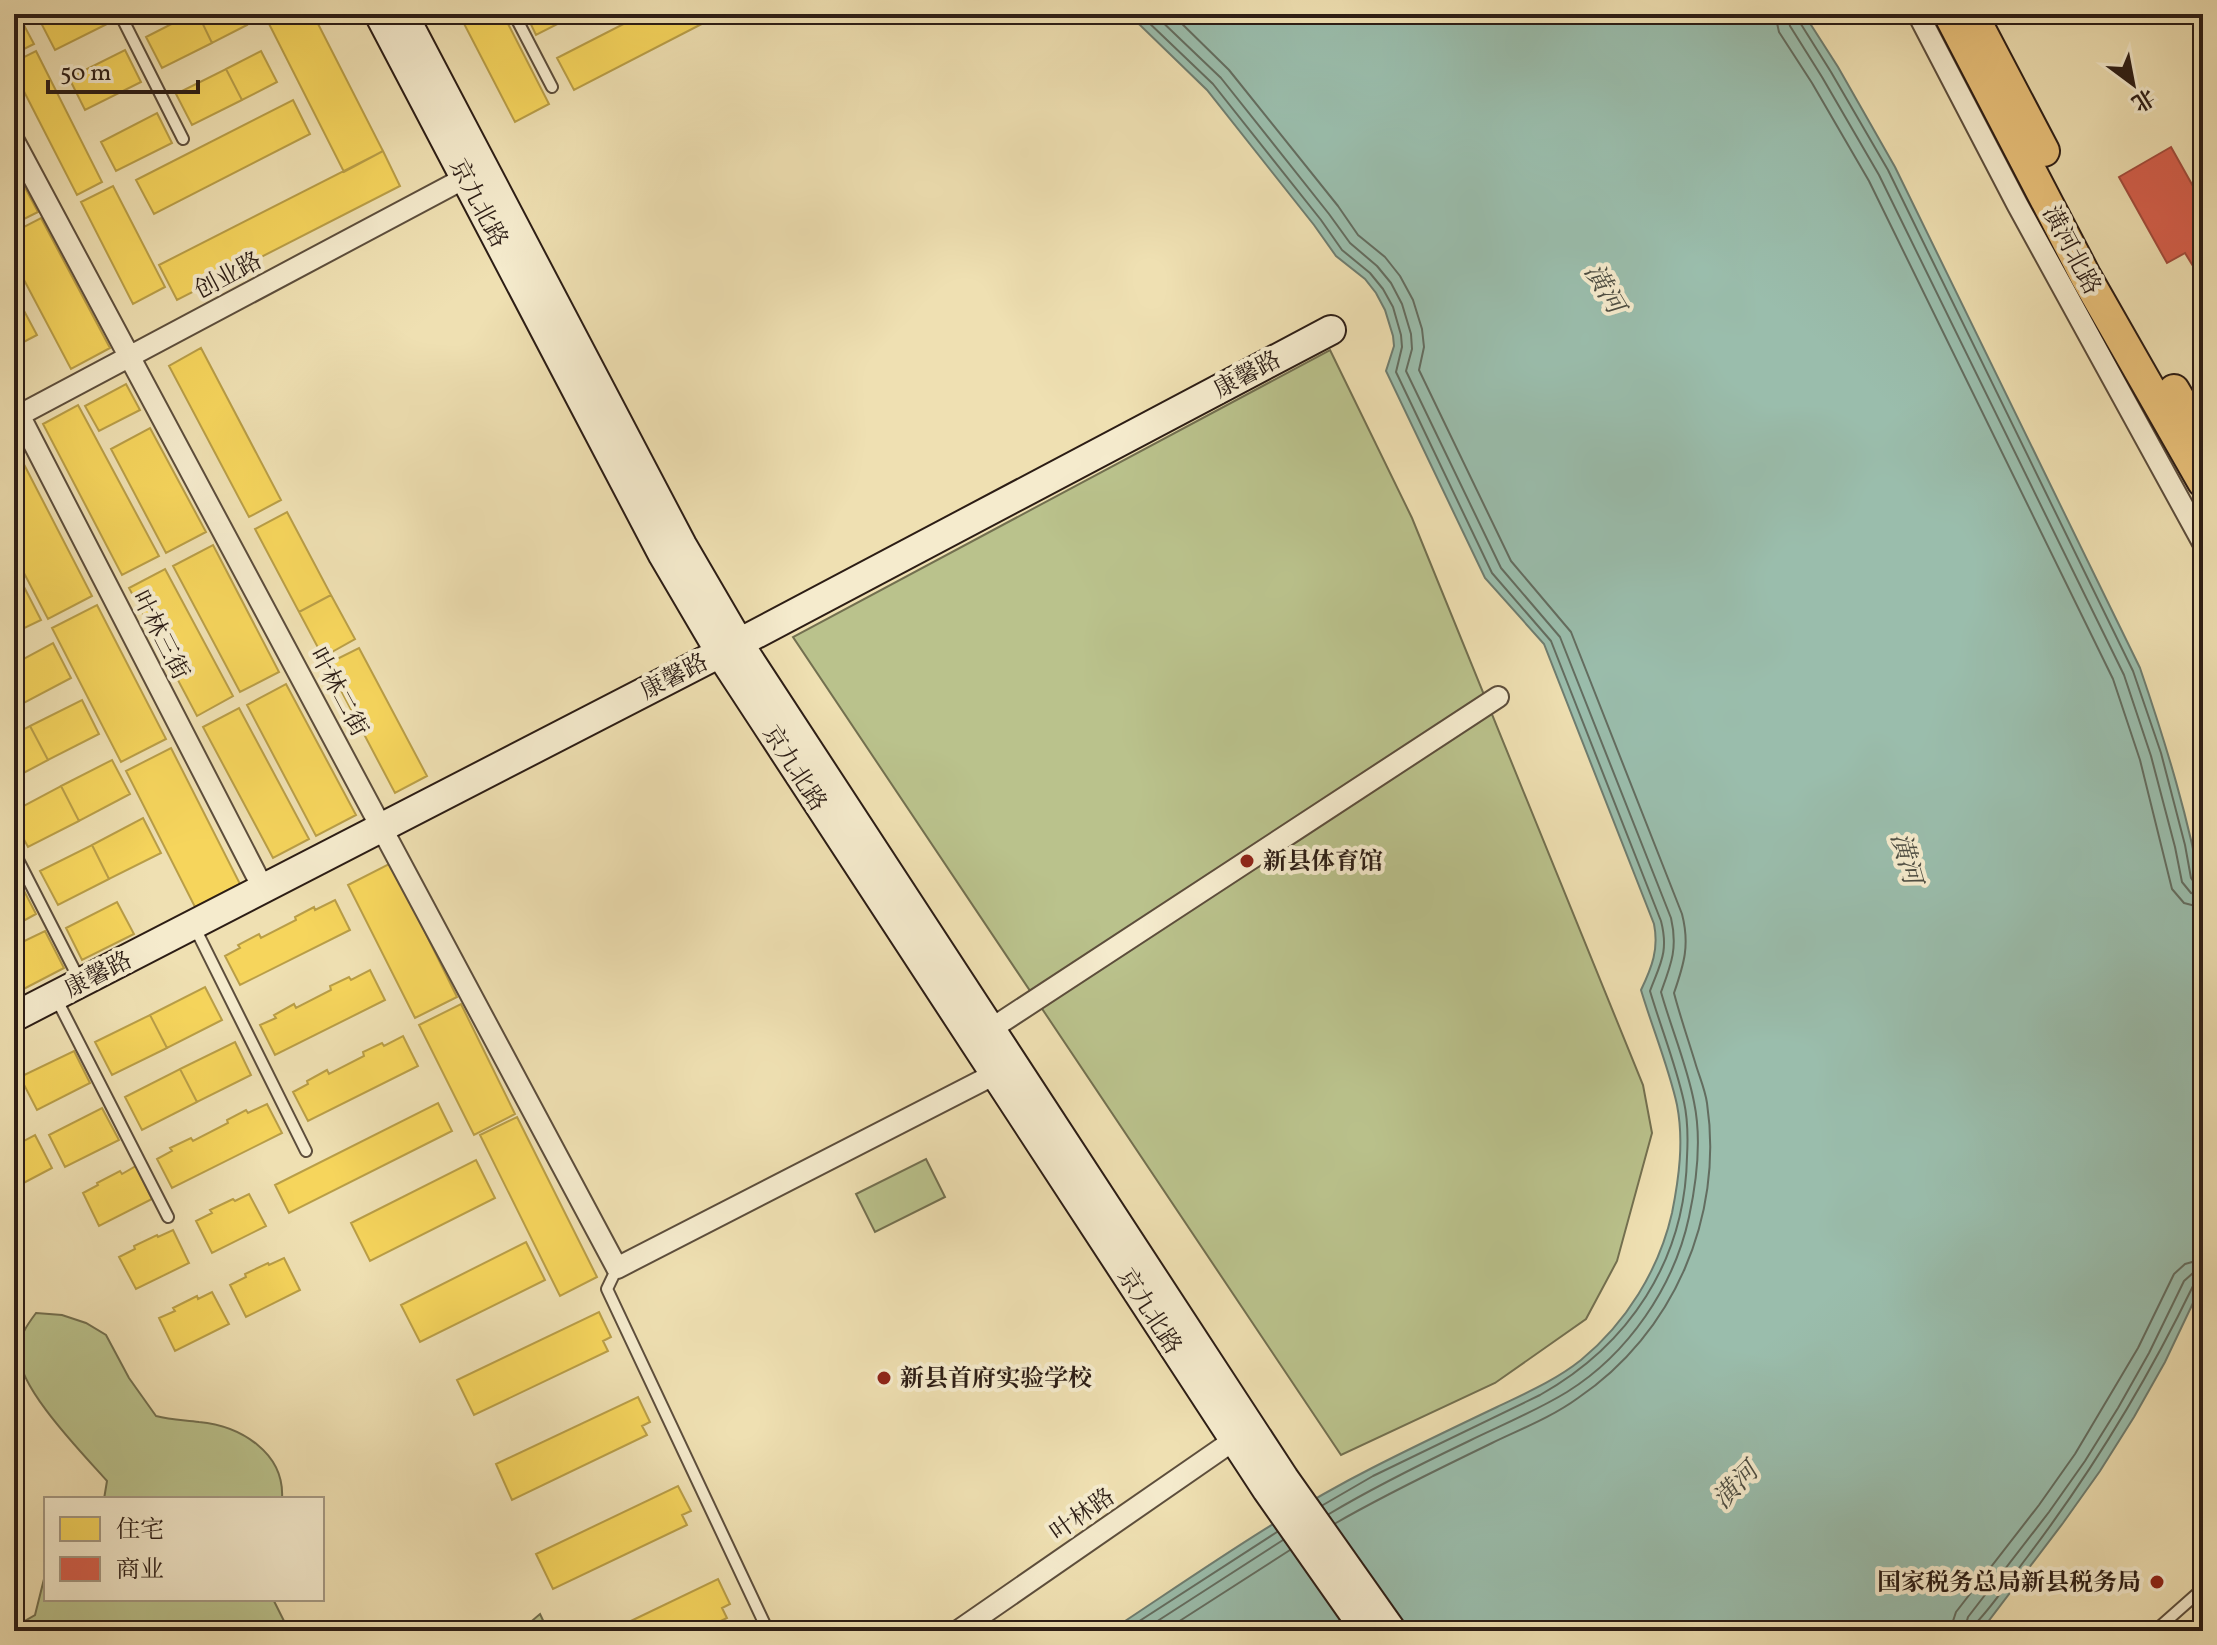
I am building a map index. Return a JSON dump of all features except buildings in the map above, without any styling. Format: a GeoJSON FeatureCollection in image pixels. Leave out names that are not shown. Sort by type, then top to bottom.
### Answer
{"type":"FeatureCollection","features":[{"type":"Feature","properties":{"kind":"main road","name":"京九北路"},"geometry":{"type":"LineString","coordinates":[[379,14],[663,555],[991,1029],[1276,1484]]}},
{"type":"Feature","properties":{"kind":"main road","name":"京九北路"},"geometry":{"type":"LineString","coordinates":[[403,14],[609,404],[729,647],[995,1074],[1234,1440],[1276,1484]]}},
{"type":"Feature","properties":{"kind":"main road","name":"潢河北路"},"geometry":{"type":"LineString","coordinates":[[1949,14],[2086,277],[2203,482]]}},
{"type":"Feature","properties":{"kind":"main road","name":"潢河北路"},"geometry":{"type":"LineString","coordinates":[[1972,14],[2104,267],[2203,440]]}},
{"type":"Feature","properties":{"kind":"main road","name":"康馨路"},"geometry":{"type":"LineString","coordinates":[[14,1017],[729,647],[1331,330]]}},
{"type":"Feature","properties":{"kind":"main road"},"geometry":{"type":"LineString","coordinates":[[1276,1484],[1366,1631]]}},
{"type":"Feature","properties":{"kind":"main road"},"geometry":{"type":"LineString","coordinates":[[1276,1484],[1392,1631]]}},
{"type":"Feature","properties":{"kind":"street"},"geometry":{"type":"LineString","coordinates":[[1918,14],[2017,204],[2203,543]]}},
{"type":"Feature","properties":{"kind":"street","name":"叶林二街"},"geometry":{"type":"LineString","coordinates":[[14,141],[617,1268]]}},
{"type":"Feature","properties":{"kind":"street","name":"创业路"},"geometry":{"type":"LineString","coordinates":[[16,413],[130,357],[465,178]]}},
{"type":"Feature","properties":{"kind":"street","name":"叶林三街"},"geometry":{"type":"LineString","coordinates":[[16,413],[263,888]]}},
{"type":"Feature","properties":{"kind":"street"},"geometry":{"type":"LineString","coordinates":[[991,1029],[1498,697]]}},
{"type":"Feature","properties":{"kind":"street"},"geometry":{"type":"LineString","coordinates":[[617,1268],[995,1074]]}},
{"type":"Feature","properties":{"kind":"street","name":"叶林路"},"geometry":{"type":"LineString","coordinates":[[958,1631],[1234,1440]]}},
{"type":"Feature","properties":{"kind":"lane"},"geometry":{"type":"LineString","coordinates":[[120,14],[183,139]]}},
{"type":"Feature","properties":{"kind":"lane"},"geometry":{"type":"LineString","coordinates":[[514,14],[552,87]]}},
{"type":"Feature","properties":{"kind":"lane"},"geometry":{"type":"LineString","coordinates":[[14,852],[81,983]]}},
{"type":"Feature","properties":{"kind":"lane"},"geometry":{"type":"LineString","coordinates":[[193,925],[306,1151]]}},
{"type":"Feature","properties":{"kind":"lane"},"geometry":{"type":"LineString","coordinates":[[55,996],[168,1217]]}},
{"type":"Feature","properties":{"kind":"lane"},"geometry":{"type":"LineString","coordinates":[[617,1268],[607,1289],[768,1631]]}},
{"type":"Feature","properties":{"kind":"lane"},"geometry":{"type":"LineString","coordinates":[[2155,1631],[2199,1592]]}},
{"type":"Feature","properties":{"kind":"green space","name":"新县体育馆"},"geometry":{"type":"Polygon","coordinates":[[[1330,350],[1412,518],[1643,1085],[1652,1133],[1617,1261],[1586,1319],[1495,1383],[1341,1455],[793,637],[1330,350]]]}},
{"type":"Feature","properties":{"kind":"green space"},"geometry":{"type":"Polygon","coordinates":[[[926,1159],[945,1197],[875,1232],[856,1194],[926,1159]]]}},
{"type":"Feature","properties":{"kind":"green space"},"geometry":{"type":"Polygon","coordinates":[[[36,1313],[62,1315],[86,1323],[106,1335],[129,1378],[156,1416],[215,1425],[245,1436],[268,1455],[276,1468],[282,1497],[104,1497],[107,1481],[40,1402],[21,1367],[20,1341],[36,1313]]]}},
{"type":"Feature","properties":{"kind":"green space"},"geometry":{"type":"Polygon","coordinates":[[[44,1579],[44,1601],[274,1601],[289,1631],[14,1631],[14,1627],[35,1615],[44,1579]]]}},
{"type":"Feature","properties":{"kind":"green space"},"geometry":{"type":"Polygon","coordinates":[[[540,1614],[548,1631],[520,1631],[540,1614]]]}},
{"type":"Feature","properties":{"kind":"water","name":"潢河"},"geometry":{"type":"Polygon","coordinates":[[[1122,14],[1804,14],[1895,167],[2140,668],[2176,782],[2203,898],[2203,1282],[2165,1362],[2100,1471],[1978,1631],[1110,1631],[1239,1546],[1338,1486],[1540,1386],[1581,1360],[1626,1312],[1659,1255],[1672,1213],[1680,1146],[1674,1091],[1641,990],[1654,958],[1654,924],[1544,644],[1485,578],[1386,371],[1394,346],[1385,310],[1365,279],[1336,256],[1207,90],[1140,25],[1122,14]]]}},
{"type":"Feature","properties":{"kind":"place","name":"新县体育馆"},"geometry":{"type":"Point","coordinates":[1247,861]}},
{"type":"Feature","properties":{"kind":"place","name":"新县首府实验学校"},"geometry":{"type":"Point","coordinates":[884,1378]}},
{"type":"Feature","properties":{"kind":"place","name":"国家税务总局新县税务局"},"geometry":{"type":"Point","coordinates":[2157,1582]}}]}
